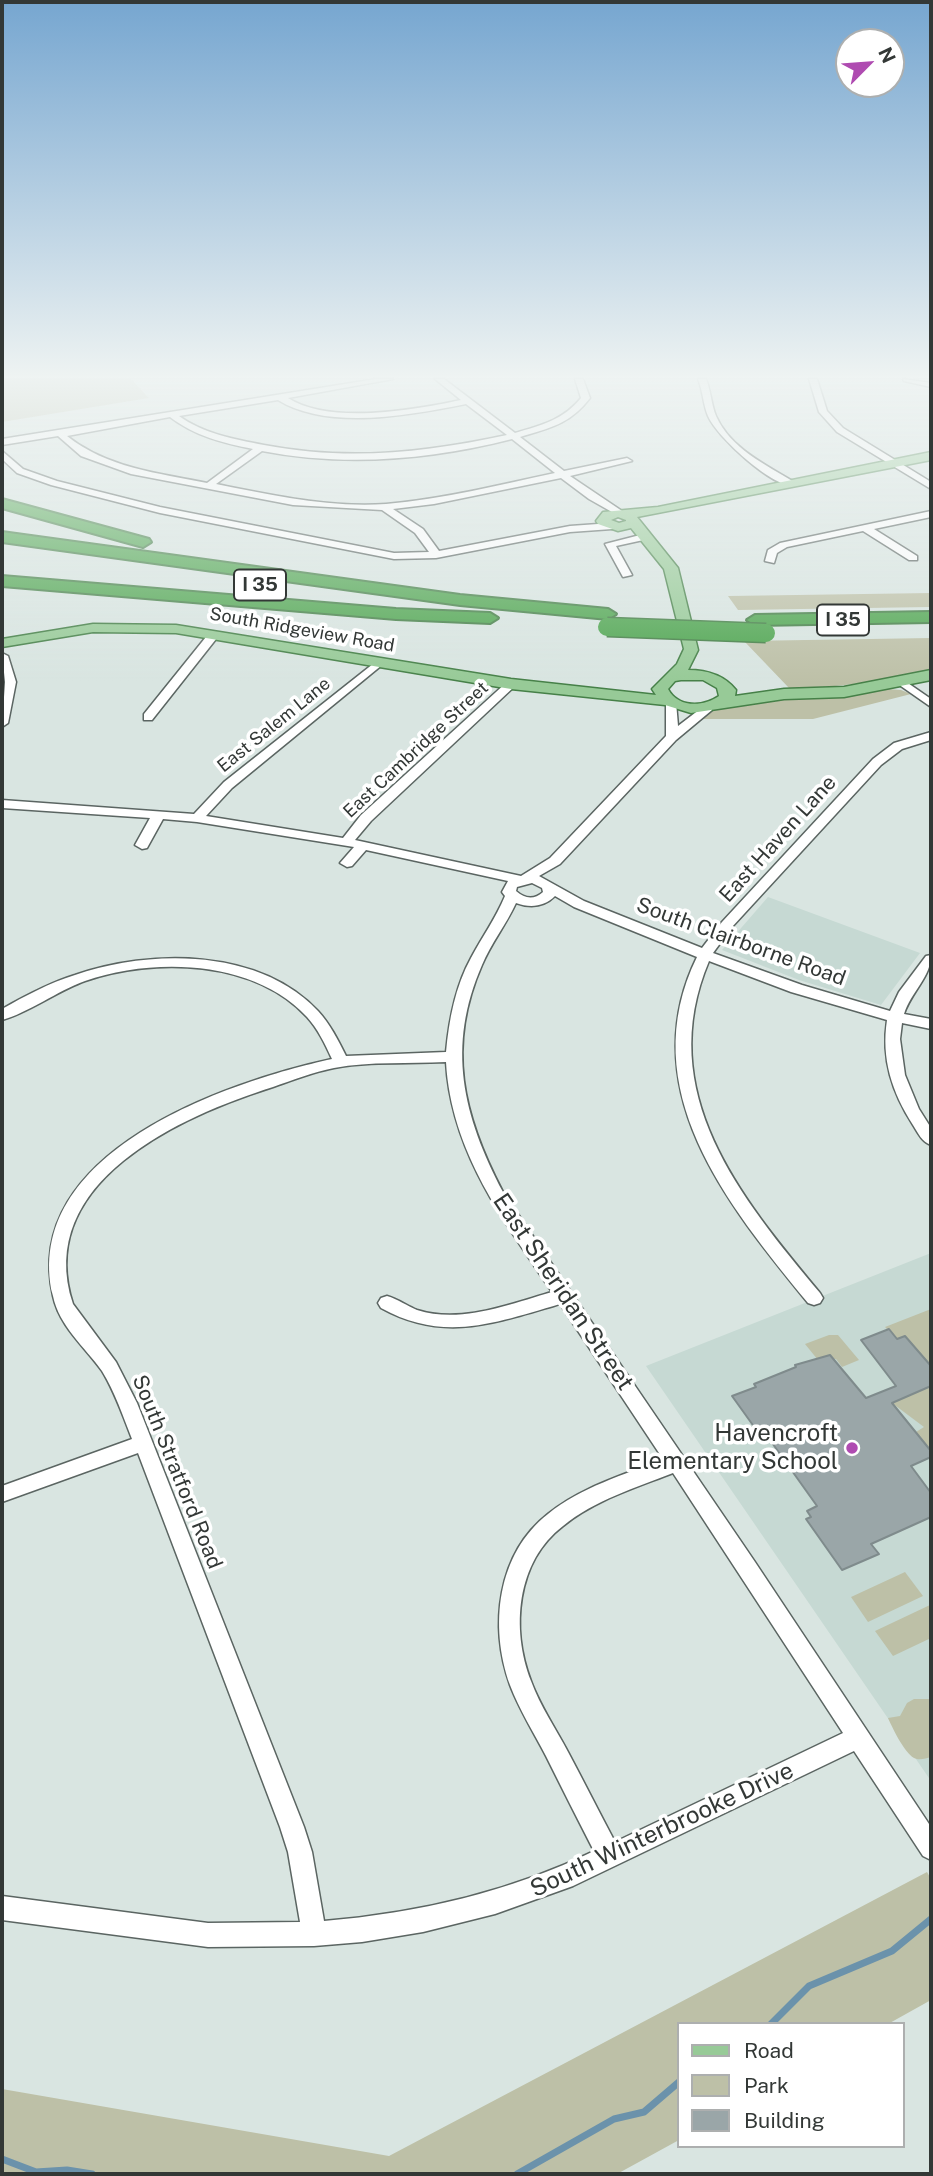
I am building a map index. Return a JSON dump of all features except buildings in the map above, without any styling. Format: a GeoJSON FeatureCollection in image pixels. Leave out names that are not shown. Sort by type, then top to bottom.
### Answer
{"type":"FeatureCollection","features":[{"type":"Feature","properties":{"kind":"highway"},"geometry":{"type":"LineString","coordinates":[[2,503],[120,537],[305,578]]}},
{"type":"Feature","properties":{"kind":"highway","name":"I 35"},"geometry":{"type":"LineString","coordinates":[[2,537],[607,620]]}},
{"type":"Feature","properties":{"kind":"highway","name":"I 35"},"geometry":{"type":"LineString","coordinates":[[2,549],[519,620],[607,620],[761,627],[931,630]]}},
{"type":"Feature","properties":{"kind":"highway"},"geometry":{"type":"LineString","coordinates":[[2,581],[396,614],[519,620]]}},
{"type":"Feature","properties":{"kind":"highway","name":"I 35"},"geometry":{"type":"LineString","coordinates":[[761,627],[931,617]]}},
{"type":"Feature","properties":{"kind":"main road"},"geometry":{"type":"LineString","coordinates":[[619,520],[807,481]]}},
{"type":"Feature","properties":{"kind":"main road"},"geometry":{"type":"LineString","coordinates":[[619,520],[644,537],[665,559],[676,579],[691,650],[729,694],[714,705]]}},
{"type":"Feature","properties":{"kind":"main road","name":"South Ridgeview Road"},"geometry":{"type":"LineString","coordinates":[[2,643],[62,631],[121,626],[177,628],[511,684],[669,701],[689,708],[784,694]]}},
{"type":"Feature","properties":{"kind":"main road"},"geometry":{"type":"LineString","coordinates":[[669,701],[660,689],[684,666],[691,650]]}},
{"type":"Feature","properties":{"kind":"main road","name":"South Ridgeview Road"},"geometry":{"type":"LineString","coordinates":[[595,694],[640,689],[695,675],[784,694]]}},
{"type":"Feature","properties":{"kind":"main road"},"geometry":{"type":"LineString","coordinates":[[784,694],[844,692],[931,675]]}},
{"type":"Feature","properties":{"kind":"street"},"geometry":{"type":"LineString","coordinates":[[45,481],[160,510],[406,557],[436,555],[619,520]]}},
{"type":"Feature","properties":{"kind":"street"},"geometry":{"type":"LineString","coordinates":[[180,481],[311,504],[384,507],[450,498],[537,481]]}},
{"type":"Feature","properties":{"kind":"street"},"geometry":{"type":"LineString","coordinates":[[208,486],[216,481]]}},
{"type":"Feature","properties":{"kind":"street"},"geometry":{"type":"LineString","coordinates":[[571,481],[619,520]]}},
{"type":"Feature","properties":{"kind":"street"},"geometry":{"type":"LineString","coordinates":[[785,481],[790,484]]}},
{"type":"Feature","properties":{"kind":"street"},"geometry":{"type":"LineString","coordinates":[[384,507],[419,531],[436,555]]}},
{"type":"Feature","properties":{"kind":"street"},"geometry":{"type":"LineString","coordinates":[[770,561],[772,552],[784,545],[931,514]]}},
{"type":"Feature","properties":{"kind":"street"},"geometry":{"type":"LineString","coordinates":[[865,528],[912,558]]}},
{"type":"Feature","properties":{"kind":"street"},"geometry":{"type":"LineString","coordinates":[[627,575],[610,544],[644,537]]}},
{"type":"Feature","properties":{"kind":"street"},"geometry":{"type":"LineString","coordinates":[[148,717],[214,634]]}},
{"type":"Feature","properties":{"kind":"street"},"geometry":{"type":"LineString","coordinates":[[2,656],[12,683],[6,696],[2,723]]}},
{"type":"Feature","properties":{"kind":"street","name":"East Salem Lane"},"geometry":{"type":"LineString","coordinates":[[197,818],[228,785],[378,663]]}},
{"type":"Feature","properties":{"kind":"street"},"geometry":{"type":"LineString","coordinates":[[902,682],[931,704]]}},
{"type":"Feature","properties":{"kind":"street","name":"East Cambridge Street"},"geometry":{"type":"LineString","coordinates":[[346,842],[366,818],[511,684]]}},
{"type":"Feature","properties":{"kind":"street"},"geometry":{"type":"LineString","coordinates":[[669,701],[673,715],[672,737]]}},
{"type":"Feature","properties":{"kind":"street"},"geometry":{"type":"LineString","coordinates":[[517,886],[555,861],[672,737],[714,705]]}},
{"type":"Feature","properties":{"kind":"street","name":"East Haven Lane"},"geometry":{"type":"LineString","coordinates":[[814,1298],[732,1195],[712,1161],[696,1121],[684,1069],[684,1024],[692,989],[715,939],[877,762],[898,747],[931,736]]}},
{"type":"Feature","properties":{"kind":"street"},"geometry":{"type":"LineString","coordinates":[[2,804],[197,818],[346,842],[483,873],[542,894]]}},
{"type":"Feature","properties":{"kind":"street"},"geometry":{"type":"LineString","coordinates":[[142,845],[159,814]]}},
{"type":"Feature","properties":{"kind":"street"},"geometry":{"type":"LineString","coordinates":[[347,863],[363,845]]}},
{"type":"Feature","properties":{"kind":"street"},"geometry":{"type":"LineString","coordinates":[[542,894],[555,861]]}},
{"type":"Feature","properties":{"kind":"street"},"geometry":{"type":"LineString","coordinates":[[517,886],[542,894]]}},
{"type":"Feature","properties":{"kind":"street","name":"East Sheridan Street"},"geometry":{"type":"LineString","coordinates":[[517,886],[504,918],[475,962],[464,990],[452,1040],[451,1057],[460,1113],[482,1169],[563,1296],[677,1462],[931,1848]]}},
{"type":"Feature","properties":{"kind":"street","name":"South Clairborne Road"},"geometry":{"type":"LineString","coordinates":[[542,894],[579,904],[776,982],[895,1017],[931,1024]]}},
{"type":"Feature","properties":{"kind":"street","name":"East Sheridan Street"},"geometry":{"type":"LineString","coordinates":[[504,918],[542,894]]}},
{"type":"Feature","properties":{"kind":"street"},"geometry":{"type":"LineString","coordinates":[[931,959],[901,1001],[895,1017],[891,1045],[897,1078],[908,1105],[931,1139]]}},
{"type":"Feature","properties":{"kind":"street"},"geometry":{"type":"LineString","coordinates":[[2,1015],[48,991],[89,975],[144,965],[198,964],[249,975],[293,996],[310,1010],[323,1027],[341,1062]]}},
{"type":"Feature","properties":{"kind":"street","name":"South Stratford Road"},"geometry":{"type":"LineString","coordinates":[[314,1934],[300,1852],[121,1387],[69,1314],[61,1295],[59,1253],[75,1205],[90,1181],[114,1158],[168,1123],[244,1090],[341,1062],[451,1057]]}},
{"type":"Feature","properties":{"kind":"street"},"geometry":{"type":"LineString","coordinates":[[387,1303],[417,1317],[449,1320],[494,1315],[563,1296]]}},
{"type":"Feature","properties":{"kind":"street"},"geometry":{"type":"LineString","coordinates":[[2,1494],[144,1443]]}},
{"type":"Feature","properties":{"kind":"street"},"geometry":{"type":"LineString","coordinates":[[610,1857],[521,1685],[510,1655],[508,1608],[521,1564],[550,1525],[577,1505],[677,1462]]}},
{"type":"Feature","properties":{"kind":"street","name":"South Winterbrooke Drive"},"geometry":{"type":"LineString","coordinates":[[2,1908],[208,1935],[314,1934],[362,1930],[423,1920],[530,1892],[610,1857],[859,1737]]}},
{"type":"Feature","properties":{"kind":"shaded area"},"geometry":{"type":"Polygon","coordinates":[[[768,897],[920,953],[881,1005],[799,980],[722,950],[768,897]]]}},
{"type":"Feature","properties":{"kind":"shaded area"},"geometry":{"type":"Polygon","coordinates":[[[931,1253],[931,1781],[646,1366],[931,1253]]]}},
{"type":"Feature","properties":{"kind":"green space"},"geometry":{"type":"Polygon","coordinates":[[[931,593],[931,607],[738,610],[728,596],[931,593]]]}},
{"type":"Feature","properties":{"kind":"green space"},"geometry":{"type":"Polygon","coordinates":[[[931,638],[931,669],[860,683],[789,688],[744,641],[931,638]]]}},
{"type":"Feature","properties":{"kind":"green space"},"geometry":{"type":"Polygon","coordinates":[[[888,689],[911,694],[813,719],[700,719],[714,710],[745,701],[828,697],[888,689]]]}},
{"type":"Feature","properties":{"kind":"green space"},"geometry":{"type":"Polygon","coordinates":[[[931,1309],[931,1366],[905,1336],[897,1339],[885,1327],[931,1309]]]}},
{"type":"Feature","properties":{"kind":"green space"},"geometry":{"type":"Polygon","coordinates":[[[829,1335],[838,1335],[859,1360],[842,1367],[836,1359],[818,1360],[805,1344],[829,1335]]]}},
{"type":"Feature","properties":{"kind":"green space"},"geometry":{"type":"Polygon","coordinates":[[[931,1386],[931,1451],[916,1432],[924,1427],[892,1403],[931,1386]]]}},
{"type":"Feature","properties":{"kind":"green space"},"geometry":{"type":"Polygon","coordinates":[[[905,1572],[923,1596],[868,1622],[851,1597],[905,1572]]]}},
{"type":"Feature","properties":{"kind":"green space"},"geometry":{"type":"Polygon","coordinates":[[[930,1605],[931,1638],[893,1656],[875,1631],[930,1605]]]}},
{"type":"Feature","properties":{"kind":"green space"},"geometry":{"type":"Polygon","coordinates":[[[914,1699],[931,1699],[931,1757],[923,1759],[914,1758],[906,1751],[888,1718],[900,1716],[907,1703],[914,1699]]]}},
{"type":"Feature","properties":{"kind":"green space"},"geometry":{"type":"Polygon","coordinates":[[[927,1872],[931,1879],[931,2000],[892,2022],[678,2022],[678,2141],[617,2174],[2,2174],[2,2089],[389,2156],[927,1872]]]}},
{"type":"Feature","properties":{"kind":"waterway"},"geometry":{"type":"LineString","coordinates":[[773,2022],[809,1986],[892,1951],[931,1919]]}},
{"type":"Feature","properties":{"kind":"waterway"},"geometry":{"type":"LineString","coordinates":[[517,2174],[614,2119],[644,2112],[678,2083]]}},
{"type":"Feature","properties":{"kind":"waterway"},"geometry":{"type":"LineString","coordinates":[[2,2159],[36,2172],[67,2170],[92,2174]]}},
{"type":"Feature","properties":{"kind":"place","name":"Havencroft Elementary School"},"geometry":{"type":"Point","coordinates":[852,1448]}}]}
